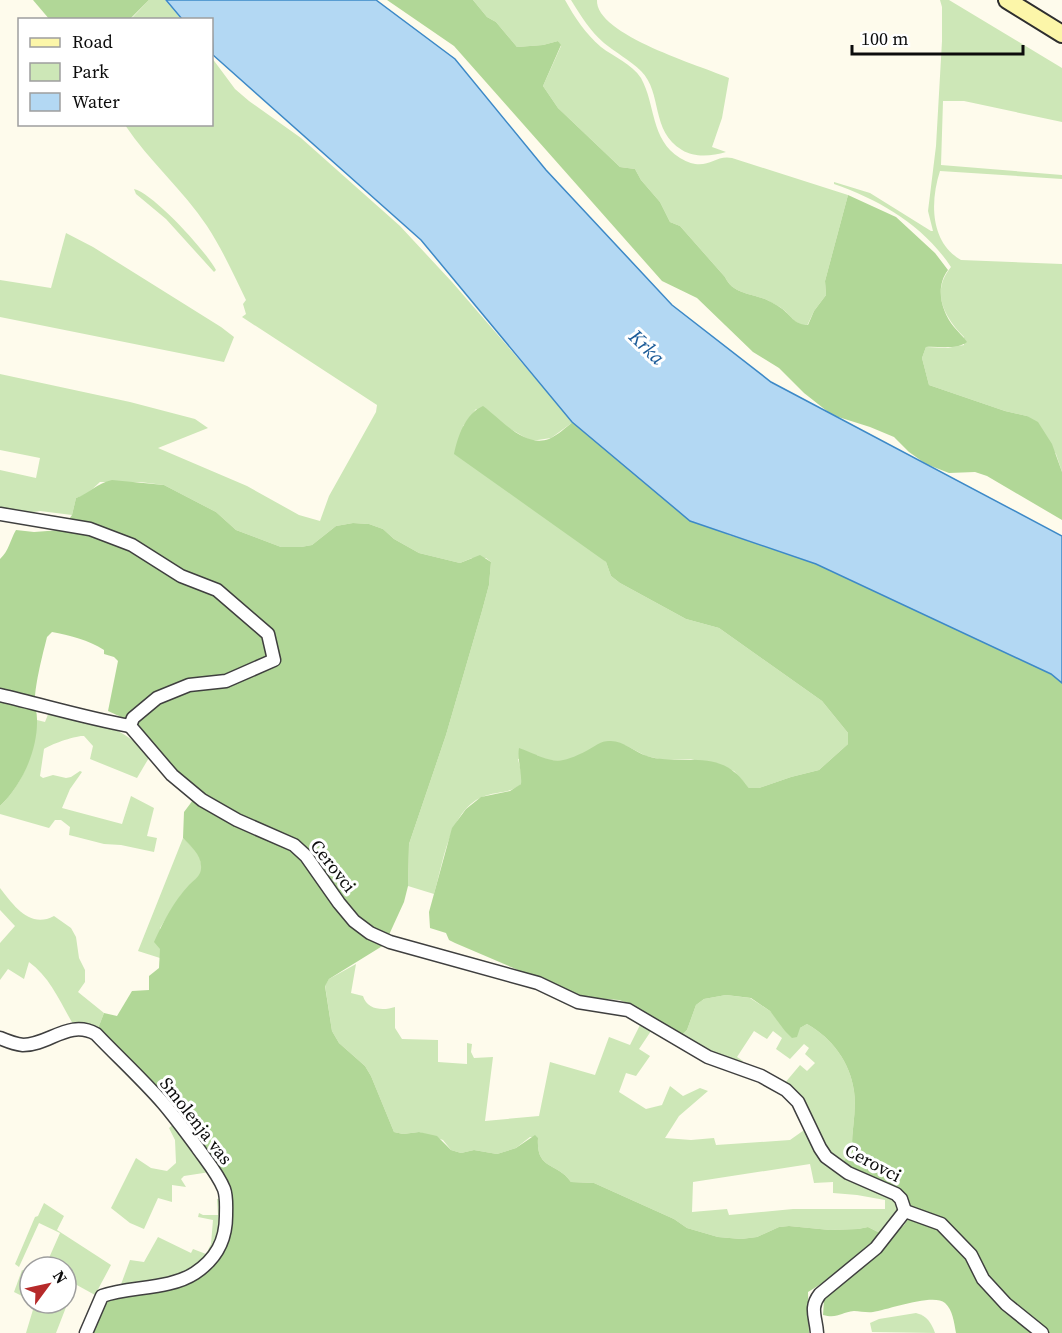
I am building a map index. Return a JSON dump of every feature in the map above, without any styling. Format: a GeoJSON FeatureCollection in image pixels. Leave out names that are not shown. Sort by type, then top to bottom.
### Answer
{"type":"FeatureCollection","features":[{"type":"Feature","properties":{"kind":"main road"},"geometry":{"type":"LineString","coordinates":[[1007,0],[1062,34]]}},
{"type":"Feature","properties":{"kind":"street"},"geometry":{"type":"LineString","coordinates":[[0,514],[90,529],[132,545],[181,576],[217,590],[268,634],[274,660],[226,681],[189,685],[158,698],[133,718],[130,726],[91,719],[0,695]]}},
{"type":"Feature","properties":{"kind":"street","name":"Cerovci"},"geometry":{"type":"LineString","coordinates":[[130,726],[172,775],[202,800],[237,820],[294,845],[306,856],[354,921],[370,933],[390,942],[538,983],[578,1002],[628,1010],[708,1057],[761,1076],[786,1090],[798,1102],[826,1157],[848,1173],[896,1194],[901,1199],[905,1211]]}},
{"type":"Feature","properties":{"kind":"street","name":"Smolenja vas"},"geometry":{"type":"LineString","coordinates":[[0,1038],[26,1045],[76,1029],[86,1028],[96,1034],[162,1102],[210,1165],[225,1192],[224,1240],[208,1263],[182,1280],[147,1288],[116,1291],[102,1296],[86,1333]]}},
{"type":"Feature","properties":{"kind":"street"},"geometry":{"type":"LineString","coordinates":[[817,1333],[813,1312],[814,1301],[876,1248],[905,1211],[941,1224],[971,1255],[983,1279],[1006,1304],[1042,1333]]}},
{"type":"Feature","properties":{"kind":"green space"},"geometry":{"type":"Polygon","coordinates":[[[33,0],[149,0],[131,18],[48,18],[33,0]]]}},
{"type":"Feature","properties":{"kind":"green space"},"geometry":{"type":"Polygon","coordinates":[[[149,0],[165,0],[180,18],[132,18],[149,0]]]}},
{"type":"Feature","properties":{"kind":"green space"},"geometry":{"type":"Polygon","coordinates":[[[387,0],[473,0],[517,47],[558,41],[561,45],[543,86],[558,108],[620,167],[635,169],[641,180],[660,202],[670,222],[680,226],[733,287],[774,303],[803,325],[808,325],[814,311],[826,295],[825,281],[848,195],[896,217],[935,253],[948,270],[942,284],[941,299],[949,321],[967,342],[953,347],[926,347],[922,358],[929,385],[1005,411],[1027,416],[1038,422],[1052,444],[1062,472],[1062,520],[987,476],[975,472],[949,473],[926,464],[894,437],[832,415],[804,393],[779,368],[753,352],[697,298],[662,281],[454,46],[387,0]]]}},
{"type":"Feature","properties":{"kind":"green space"},"geometry":{"type":"Polygon","coordinates":[[[473,0],[565,0],[595,42],[628,65],[641,78],[658,131],[670,150],[680,158],[703,164],[732,158],[848,195],[825,281],[826,295],[814,311],[807,326],[797,323],[769,301],[733,287],[680,226],[670,222],[660,202],[641,180],[635,169],[620,167],[558,108],[543,86],[561,46],[558,41],[517,47],[473,0]]]}},
{"type":"Feature","properties":{"kind":"green space"},"geometry":{"type":"Polygon","coordinates":[[[571,0],[597,0],[601,13],[613,25],[631,37],[652,48],[729,78],[722,118],[712,147],[726,152],[709,155],[692,154],[672,142],[665,133],[648,80],[637,67],[599,38],[571,0]]]}},
{"type":"Feature","properties":{"kind":"green space"},"geometry":{"type":"Polygon","coordinates":[[[940,0],[949,0],[1062,68],[1062,122],[964,101],[943,101],[941,165],[1062,175],[1062,179],[940,171],[934,208],[938,232],[943,243],[961,260],[1062,264],[1062,472],[1056,454],[1027,416],[1005,411],[929,385],[922,358],[926,347],[947,348],[964,345],[964,337],[950,321],[942,303],[942,285],[951,267],[940,252],[914,226],[884,206],[834,184],[834,182],[870,193],[933,231],[928,211],[936,146],[942,41],[940,0]]]}},
{"type":"Feature","properties":{"kind":"green space"},"geometry":{"type":"Polygon","coordinates":[[[213,59],[235,89],[301,138],[400,226],[452,282],[573,422],[551,438],[531,441],[476,409],[463,426],[606,562],[611,576],[686,619],[719,628],[822,701],[848,733],[848,744],[819,770],[759,788],[749,788],[734,771],[691,759],[664,760],[646,756],[625,745],[563,761],[546,760],[537,755],[518,759],[522,775],[521,784],[512,789],[482,797],[462,814],[444,854],[434,894],[408,886],[409,844],[446,735],[489,585],[491,562],[486,558],[472,558],[460,563],[419,553],[394,539],[383,529],[369,524],[353,523],[336,526],[312,545],[281,547],[236,530],[216,512],[164,485],[140,482],[100,482],[87,494],[76,498],[72,515],[40,511],[22,514],[0,511],[0,470],[36,478],[40,458],[0,450],[0,374],[130,402],[195,419],[208,428],[158,448],[247,486],[299,515],[320,521],[329,496],[376,412],[377,405],[242,317],[246,314],[243,304],[246,300],[228,262],[198,213],[126,126],[213,126],[213,59]]]}},
{"type":"Feature","properties":{"kind":"green space"},"geometry":{"type":"Polygon","coordinates":[[[134,189],[143,193],[166,211],[210,261],[216,270],[214,272],[166,219],[136,194],[134,189]]]}},
{"type":"Feature","properties":{"kind":"green space"},"geometry":{"type":"Polygon","coordinates":[[[66,233],[93,247],[234,337],[224,362],[0,317],[0,280],[51,288],[66,233]]]}},
{"type":"Feature","properties":{"kind":"green space"},"geometry":{"type":"Polygon","coordinates":[[[483,406],[513,431],[540,441],[549,439],[573,422],[693,516],[729,535],[818,561],[1062,679],[1062,1333],[956,1333],[950,1309],[939,1300],[921,1301],[873,1312],[854,1311],[836,1316],[823,1315],[824,1301],[838,1284],[904,1225],[909,1218],[910,1210],[840,1165],[852,1152],[855,1106],[852,1080],[844,1061],[832,1044],[807,1024],[800,1028],[797,1037],[792,1038],[770,1011],[751,998],[726,995],[704,999],[696,1005],[687,1030],[679,1038],[631,1004],[619,1000],[581,997],[455,943],[449,940],[446,933],[430,928],[429,912],[452,828],[466,809],[481,797],[510,791],[521,784],[519,748],[546,759],[560,760],[577,756],[603,742],[614,741],[647,756],[702,760],[724,765],[749,788],[759,788],[819,770],[848,744],[848,733],[822,701],[719,628],[686,619],[620,583],[611,576],[606,562],[454,454],[460,433],[467,420],[471,414],[483,406]]]}},
{"type":"Feature","properties":{"kind":"green space"},"geometry":{"type":"Polygon","coordinates":[[[112,480],[164,485],[216,512],[236,530],[281,547],[312,545],[336,526],[353,523],[369,524],[383,529],[394,539],[419,553],[460,563],[480,555],[491,562],[489,585],[446,735],[409,844],[408,886],[404,902],[388,937],[370,929],[351,913],[301,847],[228,812],[183,780],[139,731],[108,711],[118,661],[104,654],[104,650],[98,646],[79,638],[52,632],[47,637],[36,686],[37,731],[32,755],[22,777],[0,806],[0,559],[16,530],[34,532],[61,530],[72,515],[76,498],[112,480]]]}},
{"type":"Feature","properties":{"kind":"green space"},"geometry":{"type":"Polygon","coordinates":[[[49,712],[104,725],[126,736],[150,756],[137,778],[90,759],[93,746],[84,736],[80,736],[44,749],[40,776],[43,778],[53,775],[66,778],[82,772],[70,789],[62,808],[122,824],[131,796],[154,808],[147,836],[157,838],[154,852],[104,844],[69,835],[70,827],[61,820],[55,820],[49,828],[0,814],[0,806],[15,787],[26,766],[37,720],[45,722],[49,712]]]}},
{"type":"Feature","properties":{"kind":"green space"},"geometry":{"type":"Polygon","coordinates":[[[193,800],[226,821],[295,851],[384,945],[329,979],[325,986],[332,1031],[339,1043],[365,1066],[394,1132],[403,1134],[419,1132],[437,1136],[451,1150],[461,1153],[474,1150],[497,1154],[516,1148],[535,1135],[538,1138],[540,1156],[571,1182],[594,1183],[674,1219],[687,1228],[718,1237],[741,1239],[757,1237],[779,1227],[789,1226],[830,1230],[868,1227],[882,1234],[837,1274],[808,1292],[809,1333],[91,1333],[107,1301],[158,1290],[212,1264],[228,1190],[97,1031],[104,1013],[117,1016],[132,991],[149,990],[149,976],[159,968],[160,949],[154,942],[174,905],[198,877],[201,862],[195,850],[183,838],[184,812],[193,800]]]}},
{"type":"Feature","properties":{"kind":"green space"},"geometry":{"type":"Polygon","coordinates":[[[183,838],[196,851],[202,868],[200,875],[181,895],[160,928],[160,958],[138,951],[183,838]]]}},
{"type":"Feature","properties":{"kind":"green space"},"geometry":{"type":"Polygon","coordinates":[[[0,888],[23,914],[30,918],[37,920],[54,916],[71,928],[76,937],[79,958],[85,970],[85,982],[78,992],[104,1013],[97,1031],[88,1024],[72,1026],[73,1024],[49,982],[29,962],[24,979],[8,969],[0,980],[0,943],[15,926],[0,910],[0,888]]]}},
{"type":"Feature","properties":{"kind":"green space"},"geometry":{"type":"Polygon","coordinates":[[[356,964],[351,993],[363,996],[372,1007],[386,1009],[395,1007],[395,1028],[402,1039],[438,1040],[438,1062],[467,1064],[467,1043],[472,1044],[471,1052],[474,1058],[493,1057],[485,1121],[539,1116],[550,1062],[595,1075],[609,1037],[630,1045],[641,1023],[651,1031],[639,1049],[650,1056],[636,1076],[626,1073],[619,1092],[646,1109],[662,1105],[670,1086],[683,1096],[700,1088],[708,1091],[679,1116],[665,1138],[691,1140],[714,1138],[716,1145],[790,1140],[807,1128],[815,1148],[895,1200],[900,1211],[882,1234],[868,1227],[830,1230],[789,1226],[779,1227],[757,1237],[741,1239],[718,1237],[687,1228],[674,1219],[594,1183],[571,1182],[540,1156],[538,1138],[530,1137],[516,1148],[497,1154],[474,1150],[461,1153],[451,1150],[443,1140],[419,1132],[403,1134],[394,1132],[365,1066],[339,1043],[332,1031],[325,985],[329,979],[356,964]],[[810,1164],[693,1182],[692,1212],[727,1209],[729,1215],[793,1209],[885,1209],[885,1200],[833,1193],[833,1182],[814,1183],[810,1164]]]}},
{"type":"Feature","properties":{"kind":"green space"},"geometry":{"type":"Polygon","coordinates":[[[726,995],[750,998],[770,1011],[777,1019],[800,1028],[807,1024],[824,1036],[838,1052],[852,1080],[855,1099],[852,1152],[840,1165],[831,1157],[784,1084],[800,1065],[807,1071],[815,1063],[805,1054],[809,1048],[804,1044],[790,1059],[776,1049],[782,1038],[773,1031],[767,1039],[754,1031],[737,1057],[743,1061],[738,1064],[679,1038],[687,1030],[696,1005],[704,999],[726,995]]]}},
{"type":"Feature","properties":{"kind":"green space"},"geometry":{"type":"Polygon","coordinates":[[[175,1123],[210,1172],[184,1176],[181,1179],[186,1187],[172,1185],[172,1202],[158,1198],[144,1229],[130,1223],[111,1208],[136,1158],[151,1168],[167,1171],[176,1163],[175,1140],[169,1128],[175,1123]]]}},
{"type":"Feature","properties":{"kind":"green space"},"geometry":{"type":"Polygon","coordinates":[[[223,1198],[224,1214],[214,1252],[179,1277],[120,1287],[130,1260],[144,1262],[158,1237],[191,1253],[193,1249],[206,1254],[211,1244],[213,1220],[198,1217],[199,1213],[218,1215],[217,1199],[223,1198]]]}},
{"type":"Feature","properties":{"kind":"green space"},"geometry":{"type":"Polygon","coordinates":[[[44,1203],[64,1216],[57,1230],[111,1265],[95,1295],[78,1286],[78,1255],[50,1255],[60,1233],[39,1223],[24,1255],[19,1255],[35,1217],[38,1216],[44,1203]]]}},
{"type":"Feature","properties":{"kind":"green space"},"geometry":{"type":"Polygon","coordinates":[[[18,1281],[18,1294],[14,1292],[18,1281]]]}},
{"type":"Feature","properties":{"kind":"green space"},"geometry":{"type":"Polygon","coordinates":[[[916,1313],[928,1320],[935,1333],[872,1332],[870,1323],[879,1319],[916,1313]]]}},
{"type":"Feature","properties":{"kind":"green space"},"geometry":{"type":"Polygon","coordinates":[[[31,1315],[63,1315],[56,1333],[26,1333],[31,1315]]]}},
{"type":"Feature","properties":{"kind":"water","name":"Krka"},"geometry":{"type":"Polygon","coordinates":[[[166,0],[376,0],[455,59],[546,170],[672,305],[771,382],[1062,536],[1062,683],[1051,674],[816,564],[690,521],[572,422],[421,240],[213,55],[213,18],[181,18],[166,0]]]}}]}
